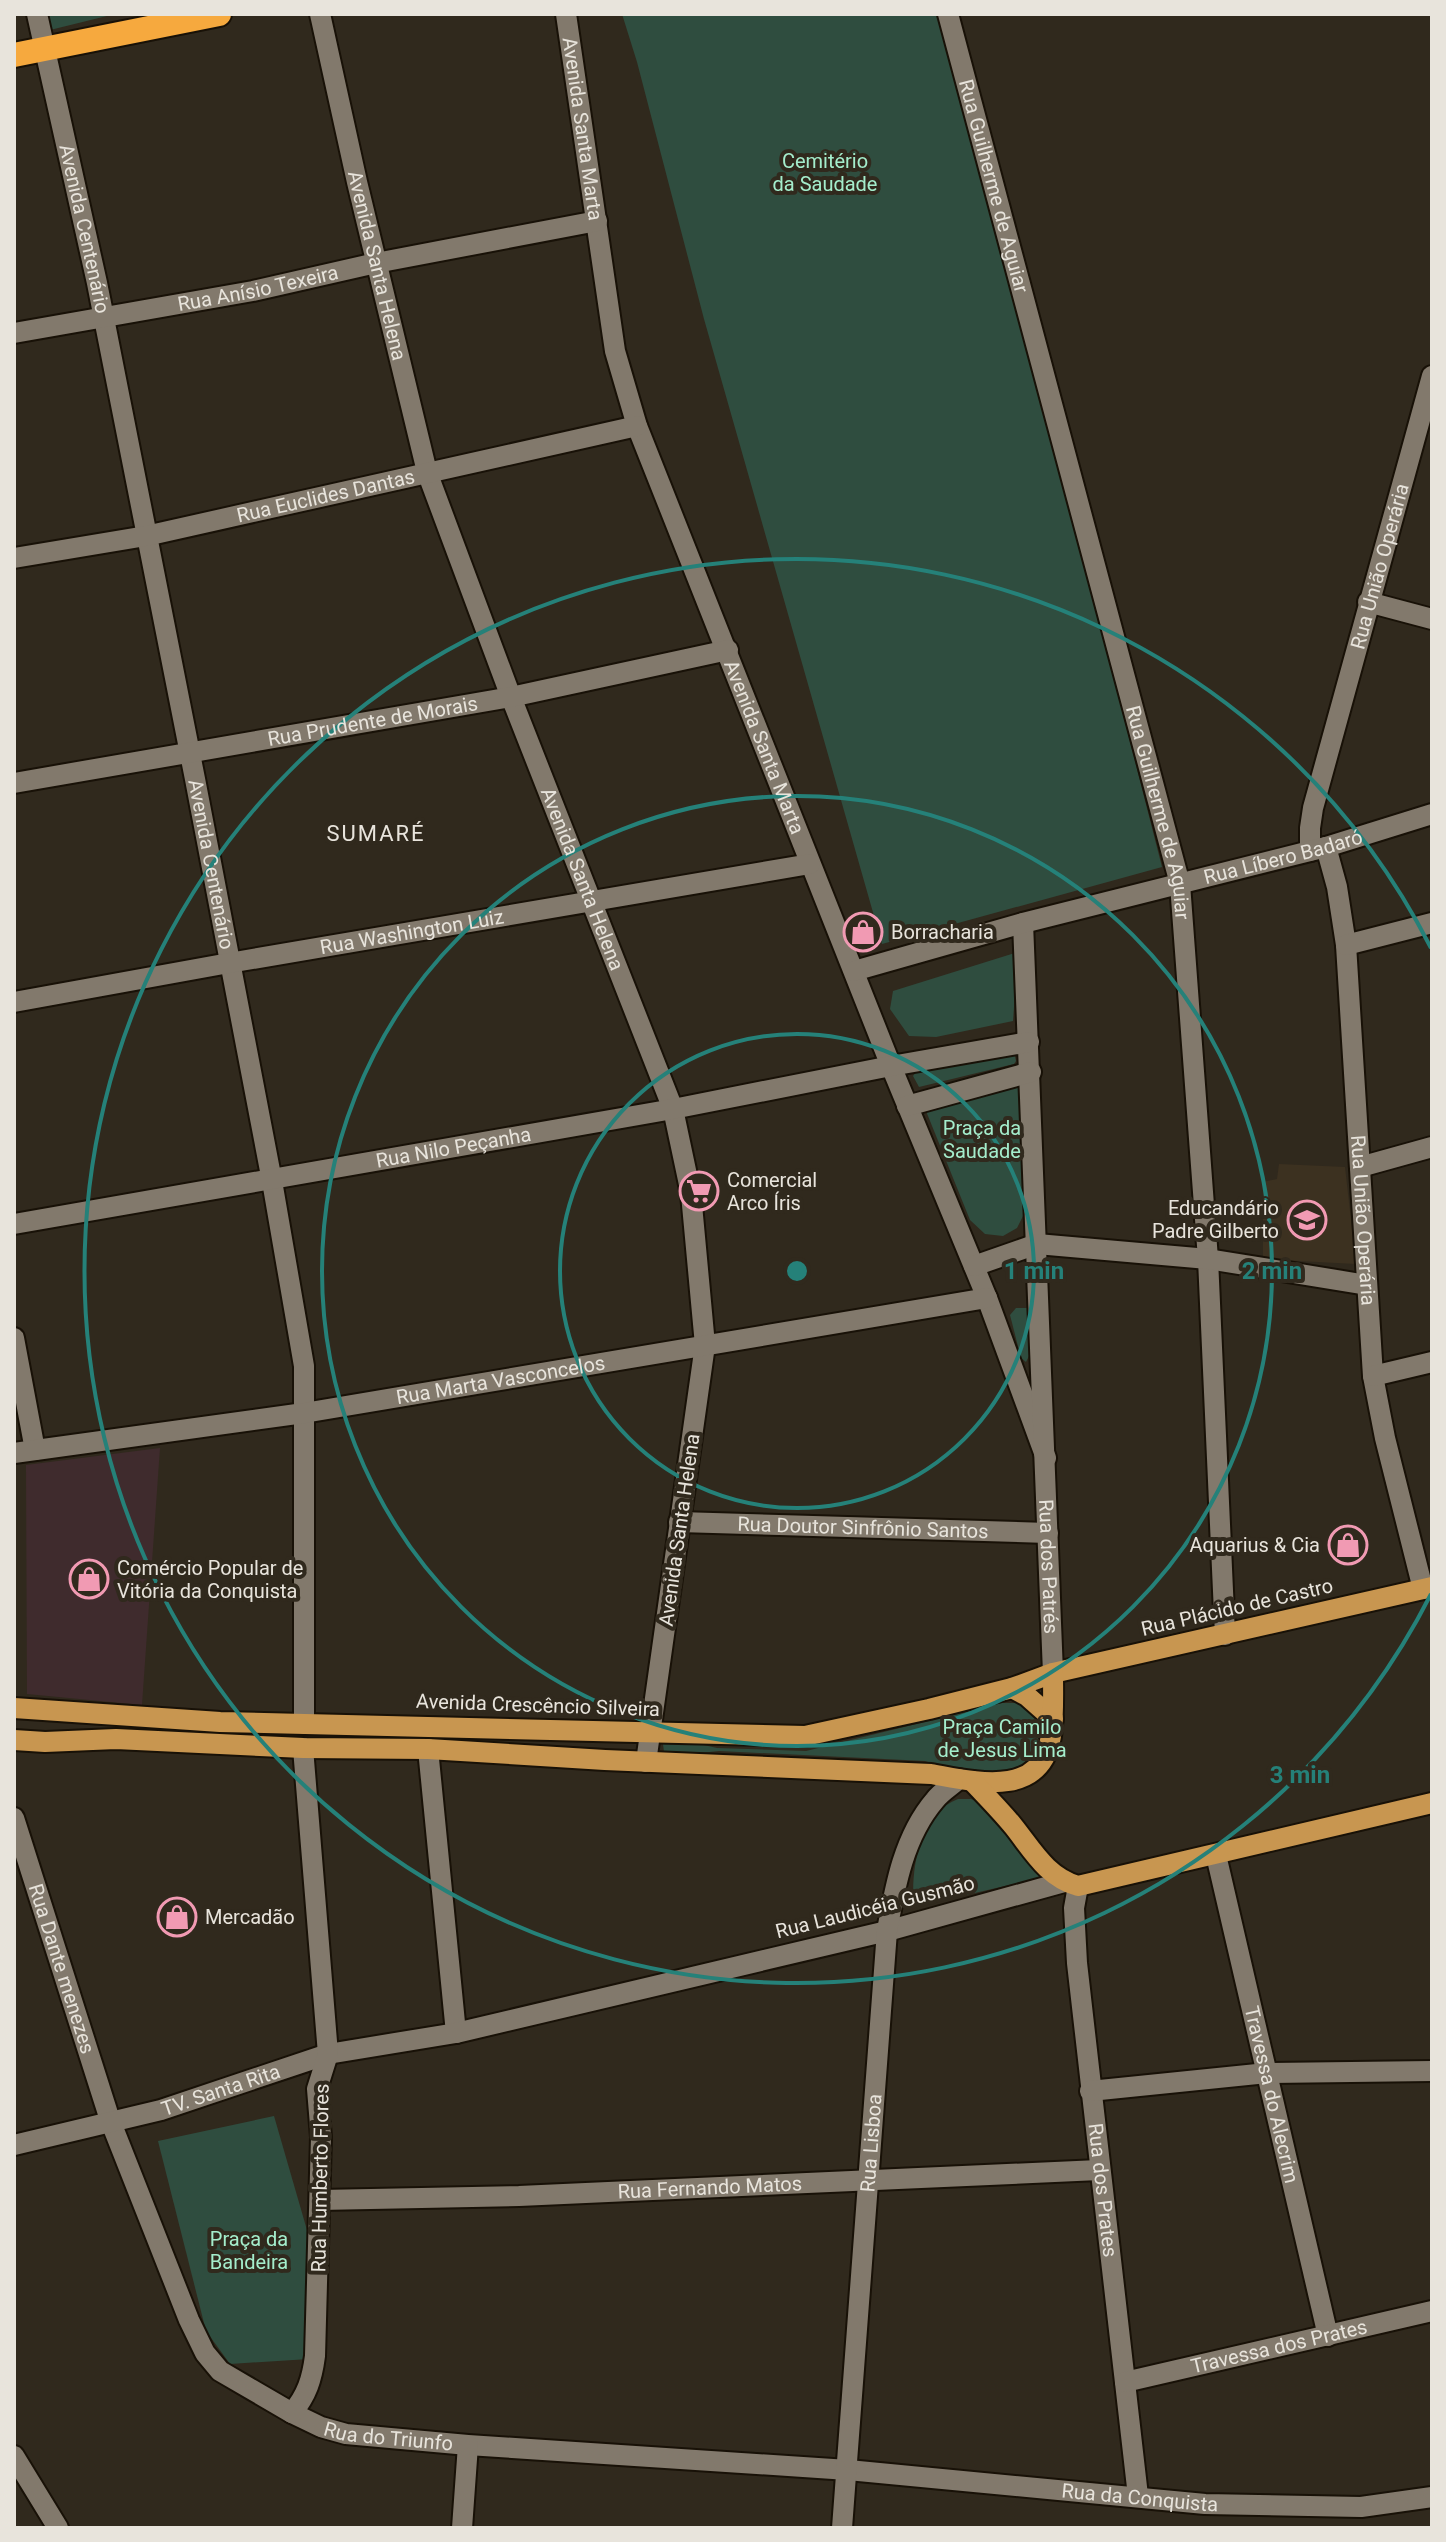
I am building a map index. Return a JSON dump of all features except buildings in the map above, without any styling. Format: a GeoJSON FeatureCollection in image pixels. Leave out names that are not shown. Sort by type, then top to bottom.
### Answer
{"type":"FeatureCollection","features":[{"type":"Feature","properties":{"kind":"highway"},"geometry":{"type":"LineString","coordinates":[[14,55],[213,15]]}},
{"type":"Feature","properties":{"kind":"main road","name":"Rua Plácido de Castro"},"geometry":{"type":"LineString","coordinates":[[1053,1673],[1428,1588]]}},
{"type":"Feature","properties":{"kind":"main road","name":"Avenida Crescêncio Silveira"},"geometry":{"type":"LineString","coordinates":[[14,1708],[105,1716],[304,1724],[805,1736],[1012,1688],[1053,1673]]}},
{"type":"Feature","properties":{"kind":"main road"},"geometry":{"type":"LineString","coordinates":[[14,1740],[116,1739],[303,1748],[428,1749],[1017,1781],[1028,1776],[1046,1753],[1053,1719],[1053,1673]]}},
{"type":"Feature","properties":{"kind":"main road"},"geometry":{"type":"LineString","coordinates":[[1012,1688],[1035,1702],[1053,1719]]}},
{"type":"Feature","properties":{"kind":"main road"},"geometry":{"type":"LineString","coordinates":[[45,1742],[54,1726],[48,1709]]}},
{"type":"Feature","properties":{"kind":"main road"},"geometry":{"type":"LineString","coordinates":[[965,1780],[1013,1826],[1039,1861],[1071,1884]]}},
{"type":"Feature","properties":{"kind":"main road","name":"Rua Laudicéia Gusmão"},"geometry":{"type":"LineString","coordinates":[[1071,1884],[1216,1855],[1432,1803]]}},
{"type":"Feature","properties":{"kind":"street","name":"Avenida Centenário"},"geometry":{"type":"LineString","coordinates":[[37,14],[103,316],[190,751],[304,1366],[304,1724]]}},
{"type":"Feature","properties":{"kind":"street","name":"Avenida Santa Helena"},"geometry":{"type":"LineString","coordinates":[[320,14],[427,472],[511,697],[673,1109],[691,1194],[705,1345],[646,1762]]}},
{"type":"Feature","properties":{"kind":"street","name":"Avenida Santa Marta"},"geometry":{"type":"LineString","coordinates":[[566,14],[615,351],[637,426],[907,1106],[987,1298],[1046,1458]]}},
{"type":"Feature","properties":{"kind":"street","name":"Rua Guilherme de Aguiar"},"geometry":{"type":"LineString","coordinates":[[948,14],[1180,884],[1208,1259],[1225,1635]]}},
{"type":"Feature","properties":{"kind":"street","name":"Rua Anísio Texeira"},"geometry":{"type":"LineString","coordinates":[[14,333],[253,291],[376,263],[597,221]]}},
{"type":"Feature","properties":{"kind":"street","name":"Rua União Operária"},"geometry":{"type":"LineString","coordinates":[[1428,1588],[1385,1438],[1373,1376],[1346,945],[1337,887],[1318,849],[1313,808],[1368,602],[1430,389]]}},
{"type":"Feature","properties":{"kind":"street","name":"Rua Euclides Dantas"},"geometry":{"type":"LineString","coordinates":[[14,558],[146,536],[637,426]]}},
{"type":"Feature","properties":{"kind":"street"},"geometry":{"type":"LineString","coordinates":[[1368,602],[1432,619]]}},
{"type":"Feature","properties":{"kind":"street","name":"Rua Prudente de Morais"},"geometry":{"type":"LineString","coordinates":[[14,783],[511,697],[728,650]]}},
{"type":"Feature","properties":{"kind":"street","name":"Rua Líbero Badaró"},"geometry":{"type":"LineString","coordinates":[[854,971],[1023,923],[1318,849],[1432,814]]}},
{"type":"Feature","properties":{"kind":"street","name":"Rua Washington Luiz"},"geometry":{"type":"LineString","coordinates":[[14,1002],[810,864]]}},
{"type":"Feature","properties":{"kind":"street"},"geometry":{"type":"LineString","coordinates":[[1023,923],[1046,1458]]}},
{"type":"Feature","properties":{"kind":"street"},"geometry":{"type":"LineString","coordinates":[[1346,945],[1432,923]]}},
{"type":"Feature","properties":{"kind":"street","name":"Rua Nilo Peçanha"},"geometry":{"type":"LineString","coordinates":[[14,1224],[272,1181],[1029,1042]]}},
{"type":"Feature","properties":{"kind":"street"},"geometry":{"type":"LineString","coordinates":[[907,1106],[1031,1072]]}},
{"type":"Feature","properties":{"kind":"street"},"geometry":{"type":"LineString","coordinates":[[1360,1167],[1432,1147]]}},
{"type":"Feature","properties":{"kind":"street"},"geometry":{"type":"LineString","coordinates":[[974,1266],[1037,1244],[1208,1259],[1367,1285]]}},
{"type":"Feature","properties":{"kind":"street","name":"Rua Marta Vasconcelos"},"geometry":{"type":"LineString","coordinates":[[14,1453],[304,1413],[987,1298]]}},
{"type":"Feature","properties":{"kind":"street"},"geometry":{"type":"LineString","coordinates":[[14,1338],[35,1450]]}},
{"type":"Feature","properties":{"kind":"street"},"geometry":{"type":"LineString","coordinates":[[1373,1376],[1432,1362]]}},
{"type":"Feature","properties":{"kind":"street","name":"Rua dos Patrés"},"geometry":{"type":"LineString","coordinates":[[1046,1458],[1053,1673]]}},
{"type":"Feature","properties":{"kind":"street","name":"Rua Doutor Sinfrônio Santos"},"geometry":{"type":"LineString","coordinates":[[679,1522],[1048,1533]]}},
{"type":"Feature","properties":{"kind":"street","name":"Rua Humberto Flores"},"geometry":{"type":"LineString","coordinates":[[292,2413],[305,2397],[312,2379],[315,2356],[321,2137],[317,2089],[328,2054],[303,1748]]}},
{"type":"Feature","properties":{"kind":"street"},"geometry":{"type":"LineString","coordinates":[[428,1749],[456,2033]]}},
{"type":"Feature","properties":{"kind":"street","name":"Rua Lisboa"},"geometry":{"type":"LineString","coordinates":[[842,2528],[887,1931],[900,1869],[916,1828],[937,1797],[965,1780]]}},
{"type":"Feature","properties":{"kind":"street","name":"Rua Dante menezes"},"geometry":{"type":"LineString","coordinates":[[14,1818],[110,2120]]}},
{"type":"Feature","properties":{"kind":"street","name":"Travessa do Alecrim"},"geometry":{"type":"LineString","coordinates":[[1216,1855],[1328,2336]]}},
{"type":"Feature","properties":{"kind":"street","name":"Rua Laudicéia Gusmão"},"geometry":{"type":"LineString","coordinates":[[328,2054],[456,2033],[1071,1884]]}},
{"type":"Feature","properties":{"kind":"street","name":"Rua dos Prates"},"geometry":{"type":"LineString","coordinates":[[1071,1884],[1090,2091],[1138,2496]]}},
{"type":"Feature","properties":{"kind":"street","name":"TV. Santa Rita"},"geometry":{"type":"LineString","coordinates":[[110,2120],[161,2110],[328,2054]]}},
{"type":"Feature","properties":{"kind":"street"},"geometry":{"type":"LineString","coordinates":[[1090,2091],[1267,2073],[1432,2071]]}},
{"type":"Feature","properties":{"kind":"street"},"geometry":{"type":"LineString","coordinates":[[14,2145],[110,2120]]}},
{"type":"Feature","properties":{"kind":"street","name":"Rua do Triunfo"},"geometry":{"type":"LineString","coordinates":[[110,2120],[205,2353],[220,2371],[321,2427],[346,2434],[468,2445],[848,2470]]}},
{"type":"Feature","properties":{"kind":"street","name":"Rua Fernando Matos"},"geometry":{"type":"LineString","coordinates":[[320,2200],[519,2196],[1099,2170]]}},
{"type":"Feature","properties":{"kind":"street","name":"Travessa dos Prates"},"geometry":{"type":"LineString","coordinates":[[1125,2382],[1432,2311]]}},
{"type":"Feature","properties":{"kind":"street"},"geometry":{"type":"LineString","coordinates":[[462,2528],[468,2445]]}},
{"type":"Feature","properties":{"kind":"street"},"geometry":{"type":"LineString","coordinates":[[14,2456],[58,2528]]}},
{"type":"Feature","properties":{"kind":"street","name":"Rua da Conquista"},"geometry":{"type":"LineString","coordinates":[[848,2470],[1205,2504],[1361,2507],[1432,2497]]}},
{"type":"Feature","properties":{"kind":"shaded area","name":"Educandário Padre Gilberto"},"geometry":{"type":"Polygon","coordinates":[[[1279,1164],[1345,1167],[1356,1264],[1263,1259],[1263,1182],[1277,1179],[1279,1164]]]}},
{"type":"Feature","properties":{"kind":"shaded area","name":"Comércio Popular de Vitória da Conquista"},"geometry":{"type":"Polygon","coordinates":[[[160,1448],[142,1705],[27,1694],[26,1465],[160,1448]]]}},
{"type":"Feature","properties":{"kind":"green space"},"geometry":{"type":"Polygon","coordinates":[[[43,14],[115,14],[46,31],[43,14]]]}},
{"type":"Feature","properties":{"kind":"green space","name":"Cemitério da Saudade"},"geometry":{"type":"Polygon","coordinates":[[[622,14],[944,14],[1162,867],[882,944],[704,319],[622,14]]]}},
{"type":"Feature","properties":{"kind":"green space"},"geometry":{"type":"Polygon","coordinates":[[[1018,952],[1013,1021],[936,1037],[909,1036],[890,1009],[893,991],[1018,952]]]}},
{"type":"Feature","properties":{"kind":"green space","name":"Praça da Saudade"},"geometry":{"type":"Polygon","coordinates":[[[1009,1050],[1014,1052],[1014,1064],[919,1087],[913,1076],[916,1072],[1009,1050]]]}},
{"type":"Feature","properties":{"kind":"green space","name":"Praça da Saudade"},"geometry":{"type":"Polygon","coordinates":[[[1022,1085],[1024,1214],[1017,1228],[1003,1236],[985,1234],[970,1220],[926,1111],[1022,1085]]]}},
{"type":"Feature","properties":{"kind":"green space"},"geometry":{"type":"Polygon","coordinates":[[[1016,1308],[1027,1308],[1031,1352],[1026,1362],[1021,1358],[1010,1315],[1016,1308]]]}},
{"type":"Feature","properties":{"kind":"green space","name":"Praça Camilo de Jesus Lima"},"geometry":{"type":"Polygon","coordinates":[[[1002,1703],[1019,1703],[1042,1719],[1046,1733],[1033,1763],[1008,1772],[970,1776],[925,1761],[719,1751],[672,1756],[664,1752],[663,1744],[673,1738],[717,1748],[806,1751],[1002,1703]]]}},
{"type":"Feature","properties":{"kind":"green space","name":"Praça Camilo de Jesus Lima"},"geometry":{"type":"Polygon","coordinates":[[[958,1799],[985,1804],[1048,1876],[914,1907],[916,1861],[926,1830],[945,1806],[958,1799]]]}},
{"type":"Feature","properties":{"kind":"green space","name":"Praça da Bandeira"},"geometry":{"type":"Polygon","coordinates":[[[274,2116],[311,2244],[309,2359],[230,2364],[206,2331],[158,2141],[274,2116]]]}},
{"type":"Feature","properties":{"kind":"place","name":"Borracharia"},"geometry":{"type":"Point","coordinates":[863,932]}},
{"type":"Feature","properties":{"kind":"place","name":"Comercial Arco Íris"},"geometry":{"type":"Point","coordinates":[699,1191]}},
{"type":"Feature","properties":{"kind":"place","name":"Educandário Padre Gilberto"},"geometry":{"type":"Point","coordinates":[1307,1220]}},
{"type":"Feature","properties":{"kind":"place","name":"Aquarius & Cia"},"geometry":{"type":"Point","coordinates":[1348,1545]}},
{"type":"Feature","properties":{"kind":"place","name":"Comércio Popular de Vitória da Conquista"},"geometry":{"type":"Point","coordinates":[89,1579]}},
{"type":"Feature","properties":{"kind":"place","name":"Mercadão"},"geometry":{"type":"Point","coordinates":[177,1917]}},
{"type":"Feature","properties":{"kind":"district","name":"SUMARÉ"},"geometry":{"type":"Point","coordinates":[376,833]}}]}
